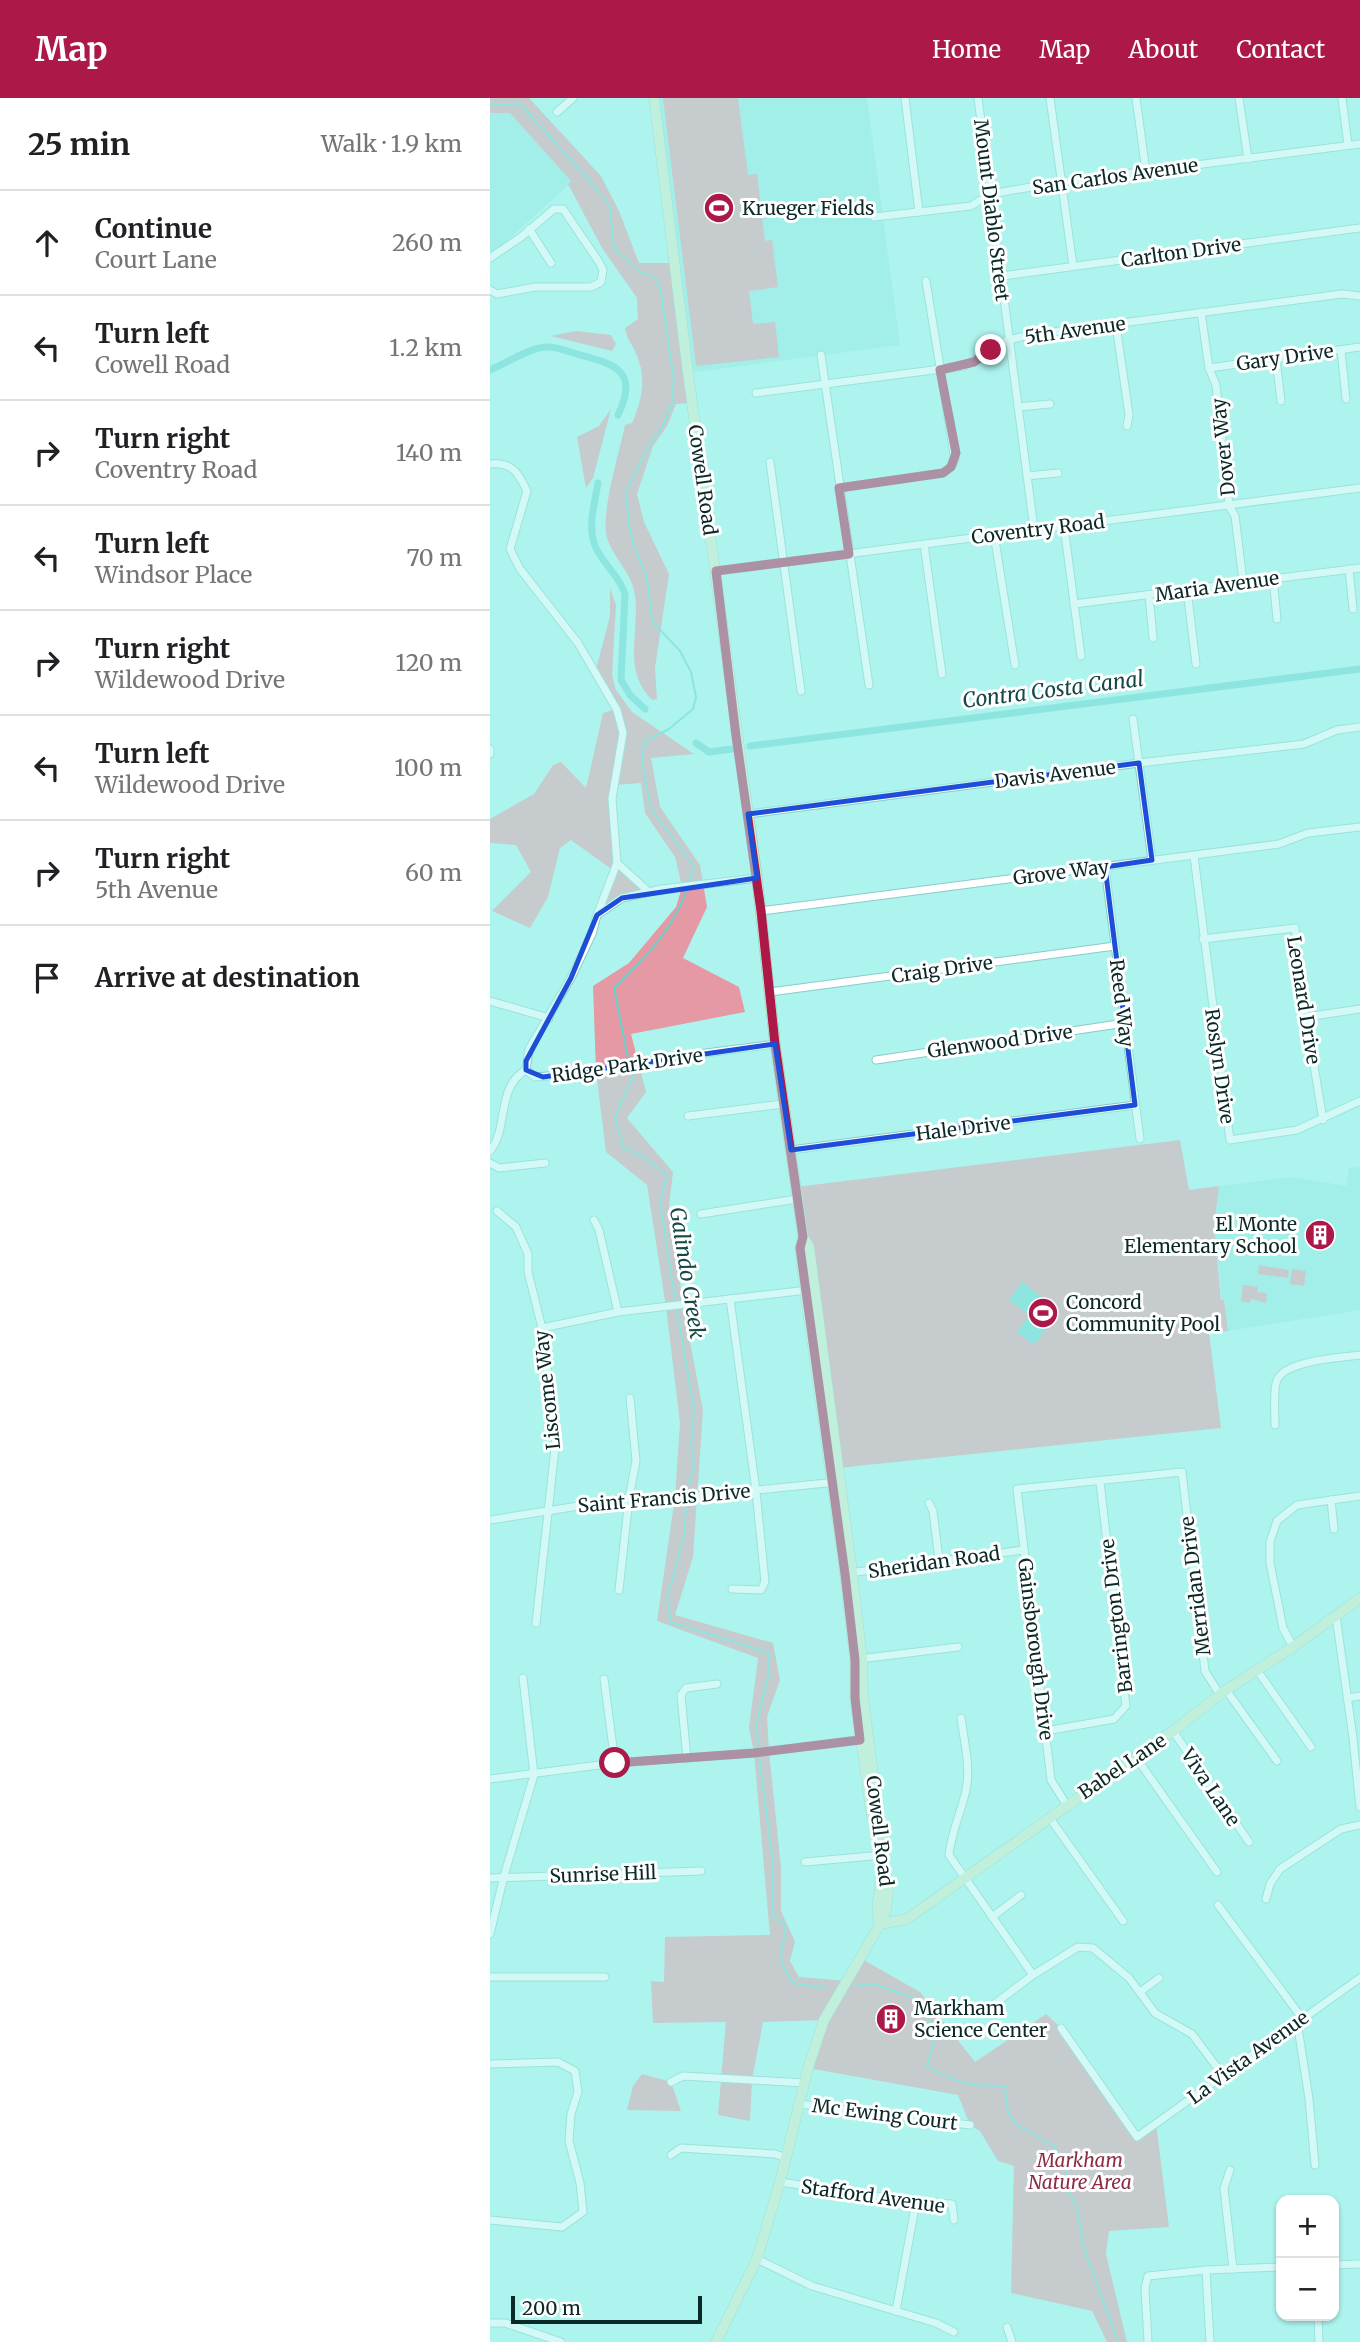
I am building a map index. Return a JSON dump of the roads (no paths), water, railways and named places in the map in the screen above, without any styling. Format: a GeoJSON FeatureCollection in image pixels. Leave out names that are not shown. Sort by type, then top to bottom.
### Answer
{"type":"FeatureCollection","features":[{"type":"Feature","properties":{"kind":"street"},"geometry":{"type":"LineString","coordinates":[[558,112],[573,98]]}},
{"type":"Feature","properties":{"kind":"street","name":"Cowell Road"},"geometry":{"type":"LineString","coordinates":[[654,98],[688,373],[757,877],[783,1104],[803,1237],[809,1247],[810,1289],[858,1659],[855,1698],[864,1739],[880,1855],[881,1888],[876,1913],[880,1924],[824,2020],[804,2083],[780,2182],[757,2259],[716,2342]]}},
{"type":"Feature","properties":{"kind":"street"},"geometry":{"type":"LineString","coordinates":[[905,98],[919,212]]}},
{"type":"Feature","properties":{"kind":"street","name":"Mount Diablo Street"},"geometry":{"type":"LineString","coordinates":[[978,98],[1034,529]]}},
{"type":"Feature","properties":{"kind":"street"},"geometry":{"type":"LineString","coordinates":[[1049,98],[1073,266]]}},
{"type":"Feature","properties":{"kind":"street"},"geometry":{"type":"LineString","coordinates":[[1136,98],[1146,172]]}},
{"type":"Feature","properties":{"kind":"street"},"geometry":{"type":"LineString","coordinates":[[1240,98],[1248,159]]}},
{"type":"Feature","properties":{"kind":"street"},"geometry":{"type":"LineString","coordinates":[[1342,98],[1348,145]]}},
{"type":"Feature","properties":{"kind":"street","name":"San Carlos Avenue"},"geometry":{"type":"LineString","coordinates":[[874,217],[971,206],[990,194],[1061,182],[1360,144]]}},
{"type":"Feature","properties":{"kind":"street"},"geometry":{"type":"LineString","coordinates":[[490,258],[554,209],[563,209],[603,270],[601,282],[591,287],[535,287],[497,294],[490,290]]}},
{"type":"Feature","properties":{"kind":"street","name":"Carlton Drive"},"geometry":{"type":"LineString","coordinates":[[1002,276],[1360,228]]}},
{"type":"Feature","properties":{"kind":"street"},"geometry":{"type":"LineString","coordinates":[[529,229],[551,263]]}},
{"type":"Feature","properties":{"kind":"street"},"geometry":{"type":"LineString","coordinates":[[839,488],[943,473],[951,467],[956,453],[926,281]]}},
{"type":"Feature","properties":{"kind":"street","name":"5th Avenue"},"geometry":{"type":"LineString","coordinates":[[756,393],[940,370],[974,362],[1008,340],[1030,335],[1342,295],[1360,296]]}},
{"type":"Feature","properties":{"kind":"street","name":"Dover Way"},"geometry":{"type":"LineString","coordinates":[[1201,312],[1209,368],[1216,385],[1229,506],[1235,516],[1243,581]]}},
{"type":"Feature","properties":{"kind":"street"},"geometry":{"type":"LineString","coordinates":[[1116,325],[1129,415],[1127,426]]}},
{"type":"Feature","properties":{"kind":"street","name":"Gary Drive"},"geometry":{"type":"LineString","coordinates":[[1209,368],[1360,347]]}},
{"type":"Feature","properties":{"kind":"street"},"geometry":{"type":"LineString","coordinates":[[1341,350],[1346,399]]}},
{"type":"Feature","properties":{"kind":"street"},"geometry":{"type":"LineString","coordinates":[[821,355],[869,685]]}},
{"type":"Feature","properties":{"kind":"street"},"geometry":{"type":"LineString","coordinates":[[1276,359],[1281,401]]}},
{"type":"Feature","properties":{"kind":"street"},"geometry":{"type":"LineString","coordinates":[[1018,407],[1050,404]]}},
{"type":"Feature","properties":{"kind":"street"},"geometry":{"type":"LineString","coordinates":[[770,462],[801,691]]}},
{"type":"Feature","properties":{"kind":"street"},"geometry":{"type":"LineString","coordinates":[[490,464],[503,463],[511,467],[527,491],[510,549],[520,569],[578,643],[617,710],[623,733],[612,799],[617,863],[649,892]]}},
{"type":"Feature","properties":{"kind":"street"},"geometry":{"type":"LineString","coordinates":[[1027,476],[1058,472]]}},
{"type":"Feature","properties":{"kind":"street","name":"Coventry Road"},"geometry":{"type":"LineString","coordinates":[[716,571],[1360,488]]}},
{"type":"Feature","properties":{"kind":"street"},"geometry":{"type":"LineString","coordinates":[[1064,526],[1081,656]]}},
{"type":"Feature","properties":{"kind":"street"},"geometry":{"type":"LineString","coordinates":[[994,534],[1015,665]]}},
{"type":"Feature","properties":{"kind":"street"},"geometry":{"type":"LineString","coordinates":[[924,544],[942,674]]}},
{"type":"Feature","properties":{"kind":"street","name":"Maria Avenue"},"geometry":{"type":"LineString","coordinates":[[1074,604],[1360,568]]}},
{"type":"Feature","properties":{"kind":"street"},"geometry":{"type":"LineString","coordinates":[[1349,569],[1353,610]]}},
{"type":"Feature","properties":{"kind":"street"},"geometry":{"type":"LineString","coordinates":[[1273,578],[1277,619]]}},
{"type":"Feature","properties":{"kind":"street"},"geometry":{"type":"LineString","coordinates":[[1187,590],[1196,664]]}},
{"type":"Feature","properties":{"kind":"street"},"geometry":{"type":"LineString","coordinates":[[1149,595],[1153,638]]}},
{"type":"Feature","properties":{"kind":"street"},"geometry":{"type":"LineString","coordinates":[[1133,719],[1152,860]]}},
{"type":"Feature","properties":{"kind":"street","name":"Davis Avenue"},"geometry":{"type":"LineString","coordinates":[[748,814],[1304,744],[1337,730],[1360,727]]}},
{"type":"Feature","properties":{"kind":"street","name":"Grove Way"},"geometry":{"type":"LineString","coordinates":[[761,911],[1194,856],[1279,844],[1308,833],[1360,827]]}},
{"type":"Feature","properties":{"kind":"street","name":"Roslyn Drive"},"geometry":{"type":"LineString","coordinates":[[1194,856],[1230,1140],[1297,1130],[1360,1101]]}},
{"type":"Feature","properties":{"kind":"street","name":"Ridge Park Drive"},"geometry":{"type":"LineString","coordinates":[[617,863],[592,934],[571,978],[529,1049],[526,1070],[536,1077],[585,1073],[775,1044]]}},
{"type":"Feature","properties":{"kind":"street","name":"Reed Way"},"geometry":{"type":"LineString","coordinates":[[1105,867],[1140,1139]]}},
{"type":"Feature","properties":{"kind":"street"},"geometry":{"type":"LineString","coordinates":[[597,915],[622,898],[757,877]]}},
{"type":"Feature","properties":{"kind":"street","name":"Leonard Drive"},"geometry":{"type":"LineString","coordinates":[[1203,939],[1295,928],[1323,1120]]}},
{"type":"Feature","properties":{"kind":"street","name":"Craig Drive"},"geometry":{"type":"LineString","coordinates":[[770,992],[1115,946]]}},
{"type":"Feature","properties":{"kind":"street"},"geometry":{"type":"LineString","coordinates":[[490,1001],[549,1018]]}},
{"type":"Feature","properties":{"kind":"street"},"geometry":{"type":"LineString","coordinates":[[1306,1017],[1360,1009]]}},
{"type":"Feature","properties":{"kind":"street","name":"Glenwood Drive"},"geometry":{"type":"LineString","coordinates":[[876,1060],[1125,1023]]}},
{"type":"Feature","properties":{"kind":"street"},"geometry":{"type":"LineString","coordinates":[[490,1151],[499,1136],[509,1088],[518,1074],[526,1070]]}},
{"type":"Feature","properties":{"kind":"street"},"geometry":{"type":"LineString","coordinates":[[688,1116],[783,1104]]}},
{"type":"Feature","properties":{"kind":"street","name":"Hale Drive"},"geometry":{"type":"LineString","coordinates":[[791,1150],[1135,1105]]}},
{"type":"Feature","properties":{"kind":"street"},"geometry":{"type":"LineString","coordinates":[[490,1163],[499,1168],[545,1163]]}},
{"type":"Feature","properties":{"kind":"street"},"geometry":{"type":"LineString","coordinates":[[702,1214],[797,1199]]}},
{"type":"Feature","properties":{"kind":"street","name":"Liscome Way"},"geometry":{"type":"LineString","coordinates":[[497,1211],[516,1227],[528,1254],[528,1272],[542,1328],[556,1438],[536,1623]]}},
{"type":"Feature","properties":{"kind":"street"},"geometry":{"type":"LineString","coordinates":[[594,1220],[599,1230],[618,1312]]}},
{"type":"Feature","properties":{"kind":"street"},"geometry":{"type":"LineString","coordinates":[[542,1328],[618,1312],[810,1289]]}},
{"type":"Feature","properties":{"kind":"street"},"geometry":{"type":"LineString","coordinates":[[730,1299],[756,1491],[765,1582],[761,1590],[733,1590]]}},
{"type":"Feature","properties":{"kind":"street"},"geometry":{"type":"LineString","coordinates":[[1275,1424],[1276,1381],[1284,1371],[1296,1365],[1360,1355]]}},
{"type":"Feature","properties":{"kind":"street"},"geometry":{"type":"LineString","coordinates":[[620,1590],[629,1498],[636,1461],[630,1398]]}},
{"type":"Feature","properties":{"kind":"street","name":"Merridan Drive"},"geometry":{"type":"LineString","coordinates":[[1100,1482],[1182,1472],[1205,1671],[1223,1693]]}},
{"type":"Feature","properties":{"kind":"street","name":"Saint Francis Drive"},"geometry":{"type":"LineString","coordinates":[[490,1520],[629,1498],[696,1496],[835,1482]]}},
{"type":"Feature","properties":{"kind":"street","name":"Gainsborough Drive"},"geometry":{"type":"LineString","coordinates":[[1066,1804],[1051,1780],[1017,1489],[1100,1482]]}},
{"type":"Feature","properties":{"kind":"street","name":"Barrington Drive"},"geometry":{"type":"LineString","coordinates":[[1046,1731],[1114,1719],[1126,1706],[1100,1482]]}},
{"type":"Feature","properties":{"kind":"street"},"geometry":{"type":"LineString","coordinates":[[1293,1647],[1283,1628],[1270,1563],[1270,1542],[1278,1521],[1297,1505],[1360,1496]]}},
{"type":"Feature","properties":{"kind":"street"},"geometry":{"type":"LineString","coordinates":[[1331,1500],[1334,1529]]}},
{"type":"Feature","properties":{"kind":"street"},"geometry":{"type":"LineString","coordinates":[[929,1503],[933,1511],[939,1560]]}},
{"type":"Feature","properties":{"kind":"street","name":"Sheridan Road"},"geometry":{"type":"LineString","coordinates":[[848,1573],[1023,1550]]}},
{"type":"Feature","properties":{"kind":"street","name":"Babel Lane"},"geometry":{"type":"LineString","coordinates":[[880,1924],[907,1919],[1360,1598]]}},
{"type":"Feature","properties":{"kind":"street"},"geometry":{"type":"LineString","coordinates":[[1336,1616],[1358,1764],[1360,1807]]}},
{"type":"Feature","properties":{"kind":"street"},"geometry":{"type":"LineString","coordinates":[[858,1659],[958,1647]]}},
{"type":"Feature","properties":{"kind":"street"},"geometry":{"type":"LineString","coordinates":[[1257,1670],[1311,1746]]}},
{"type":"Feature","properties":{"kind":"street"},"geometry":{"type":"LineString","coordinates":[[490,1934],[534,1775],[523,1678]]}},
{"type":"Feature","properties":{"kind":"street"},"geometry":{"type":"LineString","coordinates":[[604,1679],[615,1763]]}},
{"type":"Feature","properties":{"kind":"street"},"geometry":{"type":"LineString","coordinates":[[687,1759],[681,1695],[686,1688],[717,1684]]}},
{"type":"Feature","properties":{"kind":"street"},"geometry":{"type":"LineString","coordinates":[[1223,1693],[1277,1761]]}},
{"type":"Feature","properties":{"kind":"street"},"geometry":{"type":"LineString","coordinates":[[1347,1698],[1360,1696]]}},
{"type":"Feature","properties":{"kind":"street"},"geometry":{"type":"LineString","coordinates":[[961,1718],[967,1788],[949,1855],[1033,1975]]}},
{"type":"Feature","properties":{"kind":"street","name":"Viva Lane"},"geometry":{"type":"LineString","coordinates":[[1173,1731],[1249,1842]]}},
{"type":"Feature","properties":{"kind":"street"},"geometry":{"type":"LineString","coordinates":[[490,1779],[615,1763],[754,1753],[864,1739]]}},
{"type":"Feature","properties":{"kind":"street"},"geometry":{"type":"LineString","coordinates":[[1135,1756],[1217,1872]]}},
{"type":"Feature","properties":{"kind":"street"},"geometry":{"type":"LineString","coordinates":[[1049,1817],[1123,1921]]}},
{"type":"Feature","properties":{"kind":"street"},"geometry":{"type":"LineString","coordinates":[[1266,1899],[1270,1884],[1280,1869],[1341,1829],[1360,1825]]}},
{"type":"Feature","properties":{"kind":"street"},"geometry":{"type":"LineString","coordinates":[[805,1862],[880,1855]]}},
{"type":"Feature","properties":{"kind":"street","name":"Sunrise Hill"},"geometry":{"type":"LineString","coordinates":[[490,1878],[701,1871]]}},
{"type":"Feature","properties":{"kind":"street"},"geometry":{"type":"LineString","coordinates":[[992,1917],[1021,1895]]}},
{"type":"Feature","properties":{"kind":"street"},"geometry":{"type":"LineString","coordinates":[[1218,1905],[1300,2019],[1315,2165]]}},
{"type":"Feature","properties":{"kind":"street"},"geometry":{"type":"LineString","coordinates":[[989,2008],[1071,1950],[1085,1946],[1093,1948],[1129,1978],[1155,2013],[1192,2034],[1222,2074]]}},
{"type":"Feature","properties":{"kind":"street"},"geometry":{"type":"LineString","coordinates":[[490,1978],[606,1978]]}},
{"type":"Feature","properties":{"kind":"street"},"geometry":{"type":"LineString","coordinates":[[1140,1992],[1159,1978]]}},
{"type":"Feature","properties":{"kind":"street","name":"La Vista Avenue"},"geometry":{"type":"LineString","coordinates":[[1061,2028],[1137,2137],[1360,1978]]}},
{"type":"Feature","properties":{"kind":"street"},"geometry":{"type":"LineString","coordinates":[[490,2064],[558,2063],[575,2071],[578,2092],[570,2115],[569,2141],[580,2183],[583,2212],[562,2227],[490,2220]]}},
{"type":"Feature","properties":{"kind":"street"},"geometry":{"type":"LineString","coordinates":[[671,2082],[683,2076],[804,2083]]}},
{"type":"Feature","properties":{"kind":"street","name":"Mc Ewing Court"},"geometry":{"type":"LineString","coordinates":[[800,2104],[970,2124]]}},
{"type":"Feature","properties":{"kind":"street"},"geometry":{"type":"LineString","coordinates":[[671,2155],[681,2148],[775,2154],[786,2158]]}},
{"type":"Feature","properties":{"kind":"street"},"geometry":{"type":"LineString","coordinates":[[1230,2170],[1224,2188],[1233,2269]]}},
{"type":"Feature","properties":{"kind":"street","name":"Stafford Avenue"},"geometry":{"type":"LineString","coordinates":[[780,2182],[916,2202],[953,2204],[954,2220]]}},
{"type":"Feature","properties":{"kind":"street"},"geometry":{"type":"LineString","coordinates":[[896,2311],[916,2202]]}},
{"type":"Feature","properties":{"kind":"street"},"geometry":{"type":"LineString","coordinates":[[757,2259],[812,2286],[936,2323],[954,2332]]}},
{"type":"Feature","properties":{"kind":"street"},"geometry":{"type":"LineString","coordinates":[[1339,2265],[1360,2264]]}},
{"type":"Feature","properties":{"kind":"street"},"geometry":{"type":"LineString","coordinates":[[1148,2342],[1145,2288],[1148,2276],[1276,2267]]}},
{"type":"Feature","properties":{"kind":"street"},"geometry":{"type":"LineString","coordinates":[[1206,2270],[1210,2342]]}},
{"type":"Feature","properties":{"kind":"street"},"geometry":{"type":"LineString","coordinates":[[1318,2321],[1319,2342]]}},
{"type":"Feature","properties":{"kind":"street"},"geometry":{"type":"LineString","coordinates":[[490,2323],[505,2323],[561,2342]]}},
{"type":"Feature","properties":{"kind":"street"},"geometry":{"type":"LineString","coordinates":[[1007,2327],[1012,2342]]}},
{"type":"Feature","properties":{"kind":"water","name":"Concord Community Pool"},"geometry":{"type":"Polygon","coordinates":[[[1022,1282],[1060,1311],[1034,1345],[1017,1332],[1029,1315],[1009,1300],[1022,1282]]]}},
{"type":"Feature","properties":{"kind":"waterway","name":"Galindo Creek"},"geometry":{"type":"LineString","coordinates":[[490,105],[521,105],[610,207],[614,249],[643,274],[650,274],[658,281],[661,292],[674,381],[672,403],[662,427],[651,442],[626,492],[633,544],[647,577],[652,621],[680,651],[691,672],[696,697],[693,709],[669,729],[645,741],[642,759],[650,808],[694,866],[688,884]]}},
{"type":"Feature","properties":{"kind":"waterway","name":"Contra Costa Canal"},"geometry":{"type":"LineString","coordinates":[[490,370],[524,353],[545,347],[602,361],[620,371],[624,379],[626,388],[618,415]]}},
{"type":"Feature","properties":{"kind":"waterway","name":"Contra Costa Canal"},"geometry":{"type":"LineString","coordinates":[[598,483],[592,536],[625,594],[621,680],[630,695],[645,709]]}},
{"type":"Feature","properties":{"kind":"waterway","name":"Contra Costa Canal"},"geometry":{"type":"LineString","coordinates":[[750,746],[1360,669]]}},
{"type":"Feature","properties":{"kind":"waterway","name":"Contra Costa Canal"},"geometry":{"type":"LineString","coordinates":[[696,743],[709,752],[732,749]]}},
{"type":"Feature","properties":{"kind":"waterway","name":"Galindo Creek"},"geometry":{"type":"LineString","coordinates":[[629,1063],[614,988],[666,931],[687,889]]}},
{"type":"Feature","properties":{"kind":"waterway","name":"Galindo Creek"},"geometry":{"type":"LineString","coordinates":[[631,1068],[633,1077],[615,1117],[623,1147],[643,1157],[667,1175],[660,1202],[675,1301]]}},
{"type":"Feature","properties":{"kind":"waterway","name":"Galindo Creek"},"geometry":{"type":"LineString","coordinates":[[676,1306],[694,1408],[691,1445],[694,1469],[688,1484]]}},
{"type":"Feature","properties":{"kind":"waterway","name":"Galindo Creek"},"geometry":{"type":"LineString","coordinates":[[686,1507],[684,1536],[667,1599],[671,1622],[769,1653],[769,1673],[756,1726],[759,1751]]}},
{"type":"Feature","properties":{"kind":"waterway","name":"Galindo Creek"},"geometry":{"type":"LineString","coordinates":[[759,1756],[773,1862],[774,1917],[785,1925],[781,1959],[793,1983],[827,1988]]}},
{"type":"Feature","properties":{"kind":"waterway","name":"Galindo Creek"},"geometry":{"type":"LineString","coordinates":[[857,1985],[874,1984],[917,1999],[936,2035],[927,2066],[965,2083],[1005,2086],[1008,2113],[1016,2124],[1053,2146],[1066,2162],[1066,2185],[1077,2209],[1084,2249],[1118,2342]]}},
{"type":"Feature","properties":{"kind":"place","name":"Krueger Fields"},"geometry":{"type":"Point","coordinates":[719,208]}},
{"type":"Feature","properties":{"kind":"place","name":"El Monte Elementary School"},"geometry":{"type":"Point","coordinates":[1320,1235]}},
{"type":"Feature","properties":{"kind":"place","name":"Concord Community Pool"},"geometry":{"type":"Point","coordinates":[1043,1313]}},
{"type":"Feature","properties":{"kind":"place","name":"Markham Science Center"},"geometry":{"type":"Point","coordinates":[891,2019]}},
{"type":"Feature","properties":{"kind":"park label","name":"Markham Nature Area"},"geometry":{"type":"Point","coordinates":[1080,2171]}}]}
